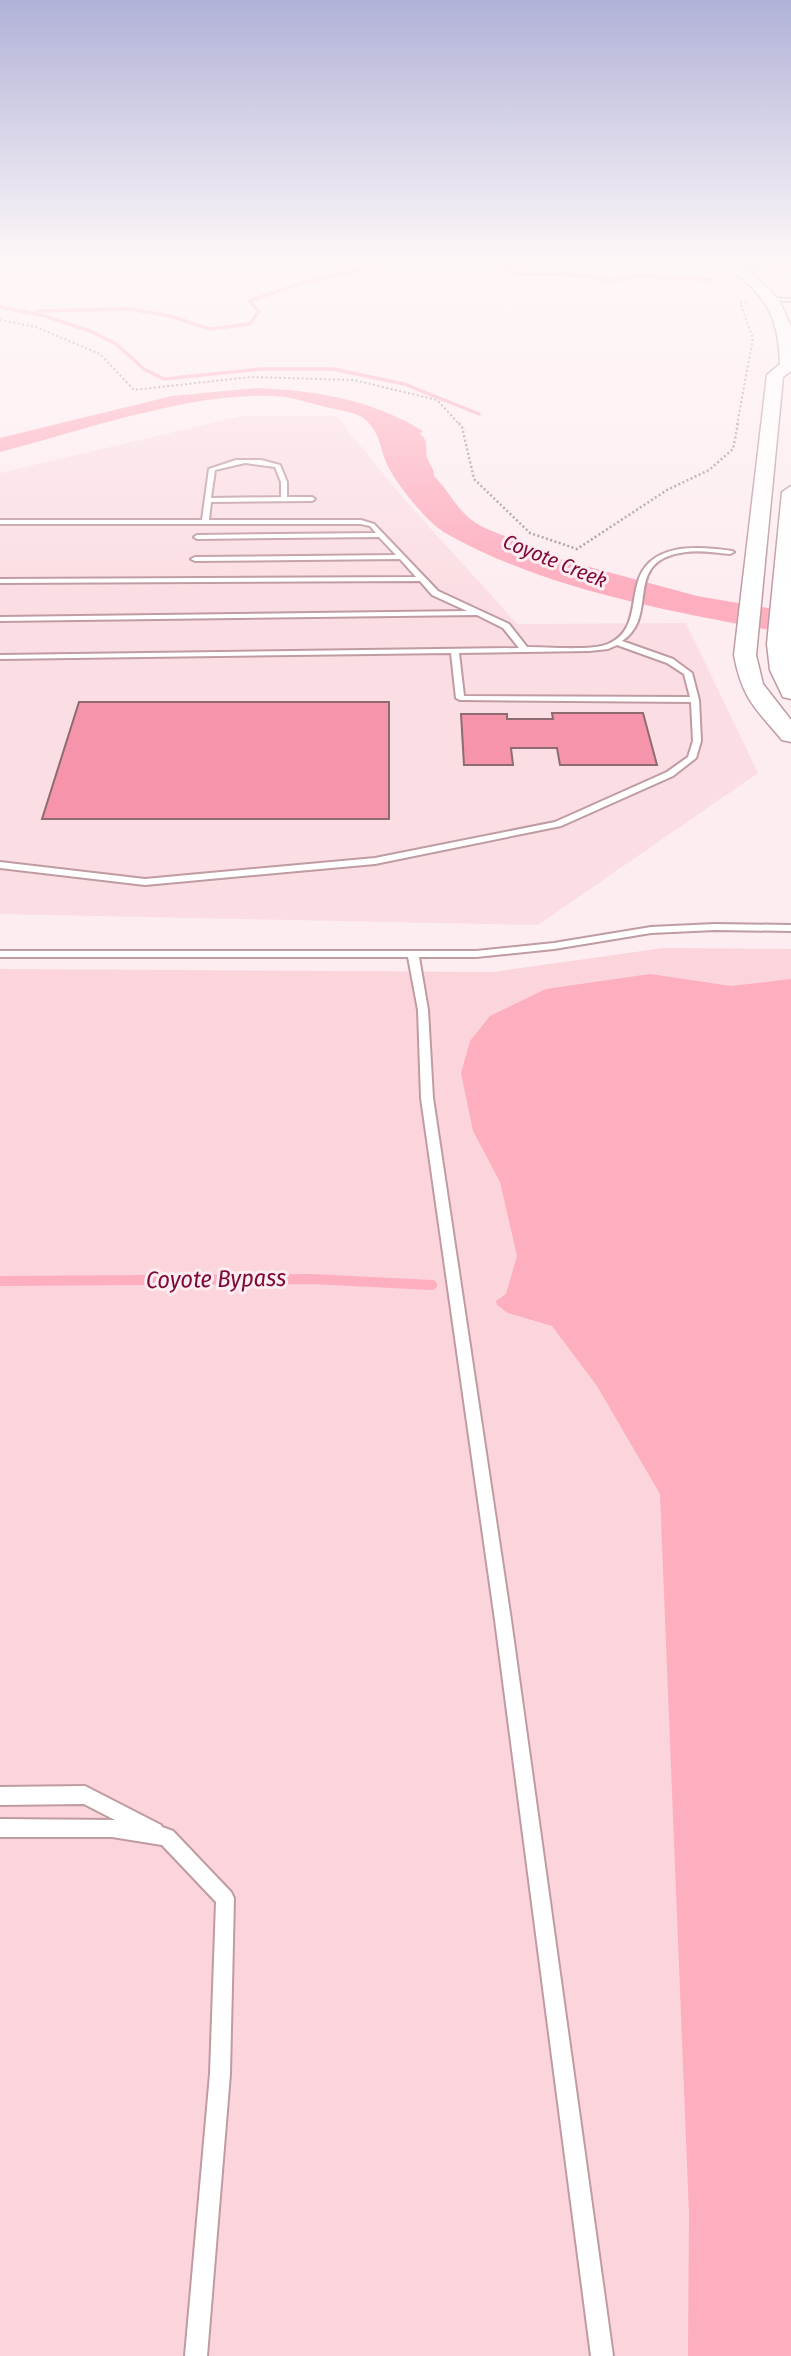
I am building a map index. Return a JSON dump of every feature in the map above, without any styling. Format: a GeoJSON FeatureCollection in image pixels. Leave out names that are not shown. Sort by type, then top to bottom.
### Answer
{"type":"FeatureCollection","features":[{"type":"Feature","properties":{"kind":"main road"},"geometry":{"type":"LineString","coordinates":[[786,369],[775,375],[746,639],[747,668],[751,684],[772,716],[791,735]]}},
{"type":"Feature","properties":{"kind":"main road"},"geometry":{"type":"LineString","coordinates":[[791,492],[788,564],[778,644],[781,670],[791,692]]}},
{"type":"Feature","properties":{"kind":"main road"},"geometry":{"type":"LineString","coordinates":[[730,552],[788,564]]}},
{"type":"Feature","properties":{"kind":"lane"},"geometry":{"type":"LineString","coordinates":[[205,521],[212,469],[245,461],[278,466],[284,482],[284,499]]}},
{"type":"Feature","properties":{"kind":"lane"},"geometry":{"type":"LineString","coordinates":[[208,500],[312,499]]}},
{"type":"Feature","properties":{"kind":"lane"},"geometry":{"type":"LineString","coordinates":[[0,522],[361,522],[372,525],[435,593],[506,626],[525,650]]}},
{"type":"Feature","properties":{"kind":"lane"},"geometry":{"type":"LineString","coordinates":[[197,537],[380,535]]}},
{"type":"Feature","properties":{"kind":"lane"},"geometry":{"type":"LineString","coordinates":[[0,657],[589,649],[611,646],[626,636],[634,621],[644,573],[652,558],[670,550],[696,547],[730,552]]}},
{"type":"Feature","properties":{"kind":"lane"},"geometry":{"type":"LineString","coordinates":[[195,559],[400,557]]}},
{"type":"Feature","properties":{"kind":"lane"},"geometry":{"type":"LineString","coordinates":[[0,581],[422,579]]}},
{"type":"Feature","properties":{"kind":"lane"},"geometry":{"type":"LineString","coordinates":[[0,619],[480,613]]}},
{"type":"Feature","properties":{"kind":"lane"},"geometry":{"type":"LineString","coordinates":[[0,865],[145,882],[375,861],[558,824],[670,774],[692,758],[697,741],[695,700],[688,673],[662,657],[616,642]]}},
{"type":"Feature","properties":{"kind":"lane"},"geometry":{"type":"LineString","coordinates":[[455,651],[460,698],[695,700]]}},
{"type":"Feature","properties":{"kind":"lane"},"geometry":{"type":"LineString","coordinates":[[0,954],[489,953],[651,930],[791,928]]}},
{"type":"Feature","properties":{"kind":"lane"},"geometry":{"type":"LineString","coordinates":[[413,954],[423,1010],[427,1098],[503,1620],[602,2356]]}},
{"type":"Feature","properties":{"kind":"lane"},"geometry":{"type":"LineString","coordinates":[[0,1796],[85,1795],[167,1837],[225,1898],[220,2074],[196,2356]]}},
{"type":"Feature","properties":{"kind":"lane"},"geometry":{"type":"LineString","coordinates":[[0,1828],[112,1828],[167,1837]]}},
{"type":"Feature","properties":{"kind":"path"},"geometry":{"type":"LineString","coordinates":[[114,369],[134,390],[251,377],[354,380],[437,400],[461,427],[474,479],[530,533],[577,549],[667,490],[709,470],[733,449],[747,369]]}},
{"type":"Feature","properties":{"kind":"shaded area"},"geometry":{"type":"Polygon","coordinates":[[[242,416],[336,416],[403,498],[517,624],[686,623],[758,773],[538,925],[0,914],[0,473],[242,416]]]}},
{"type":"Feature","properties":{"kind":"shaded area"},"geometry":{"type":"Polygon","coordinates":[[[664,948],[791,949],[791,2356],[0,2356],[0,969],[492,972],[664,948]]]}},
{"type":"Feature","properties":{"kind":"water","name":"Coyote Creek"},"geometry":{"type":"Polygon","coordinates":[[[257,388],[322,394],[363,404],[403,420],[423,431],[420,434],[426,442],[427,457],[434,476],[460,508],[479,525],[545,555],[697,596],[791,612],[791,634],[614,598],[528,571],[487,554],[439,529],[421,512],[390,470],[376,435],[366,420],[353,413],[295,399],[252,396],[180,405],[0,452],[0,438],[172,396],[257,388]]]}},
{"type":"Feature","properties":{"kind":"water"},"geometry":{"type":"Polygon","coordinates":[[[650,974],[731,986],[791,979],[791,2356],[688,2356],[689,2214],[660,1494],[597,1386],[552,1326],[508,1313],[497,1305],[496,1301],[506,1294],[517,1256],[500,1182],[473,1131],[461,1073],[470,1041],[490,1016],[546,989],[650,974]]]}},
{"type":"Feature","properties":{"kind":"building"},"geometry":{"type":"Polygon","coordinates":[[[79,702],[389,702],[389,819],[42,819],[79,702]]]}},
{"type":"Feature","properties":{"kind":"building"},"geometry":{"type":"Polygon","coordinates":[[[552,713],[643,713],[657,765],[560,765],[557,748],[511,748],[513,765],[464,765],[461,714],[507,714],[507,719],[553,719],[552,713]]]}},
{"type":"Feature","properties":{"kind":"waterway"},"geometry":{"type":"LineString","coordinates":[[144,369],[164,379],[260,369],[333,369],[404,384],[479,414]]}},
{"type":"Feature","properties":{"kind":"waterway","name":"Coyote Bypass"},"geometry":{"type":"LineString","coordinates":[[0,1281],[311,1279]]}},
{"type":"Feature","properties":{"kind":"waterway","name":"Coyote Bypass"},"geometry":{"type":"LineString","coordinates":[[311,1279],[432,1285]]}}]}
